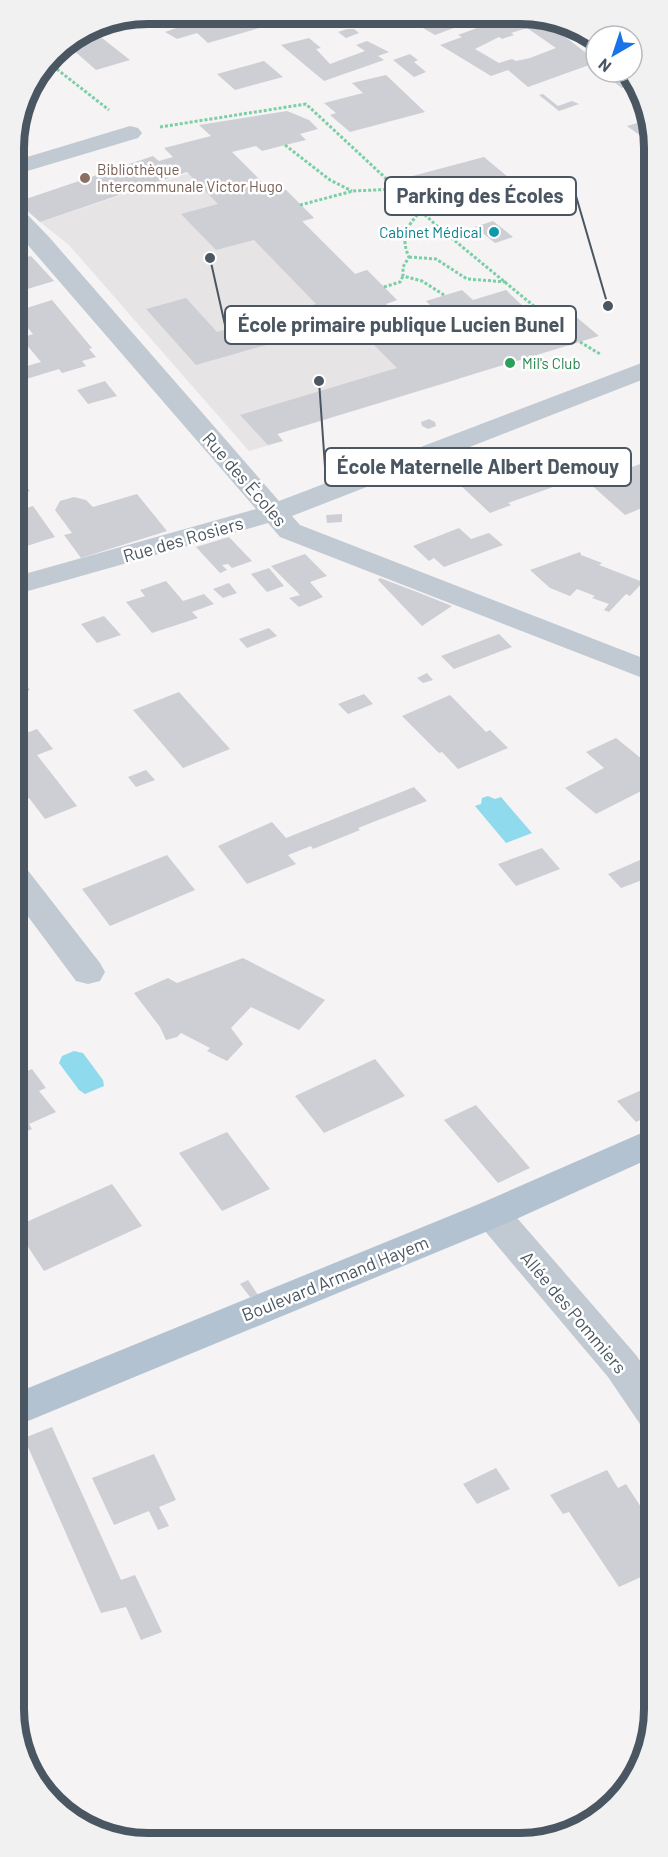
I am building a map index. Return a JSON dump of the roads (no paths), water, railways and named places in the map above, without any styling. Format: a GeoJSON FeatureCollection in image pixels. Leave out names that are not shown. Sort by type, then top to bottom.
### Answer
{"type":"FeatureCollection","features":[{"type":"Feature","properties":{"kind":"main road","name":"Boulevard Armand Hayem"},"geometry":{"type":"LineString","coordinates":[[24,1407],[492,1214],[644,1146]]}},
{"type":"Feature","properties":{"kind":"street"},"geometry":{"type":"LineString","coordinates":[[24,165],[133,132]]}},
{"type":"Feature","properties":{"kind":"street","name":"Rue des Écoles"},"geometry":{"type":"LineString","coordinates":[[24,225],[290,531],[644,669]]}},
{"type":"Feature","properties":{"kind":"street","name":"Rue des Rosiers"},"geometry":{"type":"LineString","coordinates":[[24,583],[274,513],[644,370]]}},
{"type":"Feature","properties":{"kind":"street"},"geometry":{"type":"LineString","coordinates":[[24,888],[88,972]]}},
{"type":"Feature","properties":{"kind":"street","name":"Allée des Pommiers"},"geometry":{"type":"LineString","coordinates":[[492,1214],[622,1366],[644,1398]]}},
{"type":"Feature","properties":{"kind":"water"},"geometry":{"type":"Polygon","coordinates":[[[488,796],[495,799],[501,797],[532,833],[506,843],[475,806],[481,804],[482,798],[488,796]]]}},
{"type":"Feature","properties":{"kind":"water"},"geometry":{"type":"Polygon","coordinates":[[[74,1051],[83,1053],[103,1080],[104,1086],[85,1094],[79,1090],[59,1063],[62,1056],[74,1051]]]}},
{"type":"Feature","properties":{"kind":"place","name":"Bibliothèque Intercommunale Victor Hugo"},"geometry":{"type":"Point","coordinates":[85,178]}},
{"type":"Feature","properties":{"kind":"place","name":"Cabinet Médical"},"geometry":{"type":"Point","coordinates":[494,232]}},
{"type":"Feature","properties":{"kind":"place","name":"École primaire publique Lucien Bunel"},"geometry":{"type":"Point","coordinates":[210,258]}},
{"type":"Feature","properties":{"kind":"place","name":"Parking des Écoles"},"geometry":{"type":"Point","coordinates":[608,306]}},
{"type":"Feature","properties":{"kind":"place","name":"Mil's Club"},"geometry":{"type":"Point","coordinates":[510,363]}},
{"type":"Feature","properties":{"kind":"place","name":"École Maternelle Albert Demouy"},"geometry":{"type":"Point","coordinates":[319,381]}}]}
